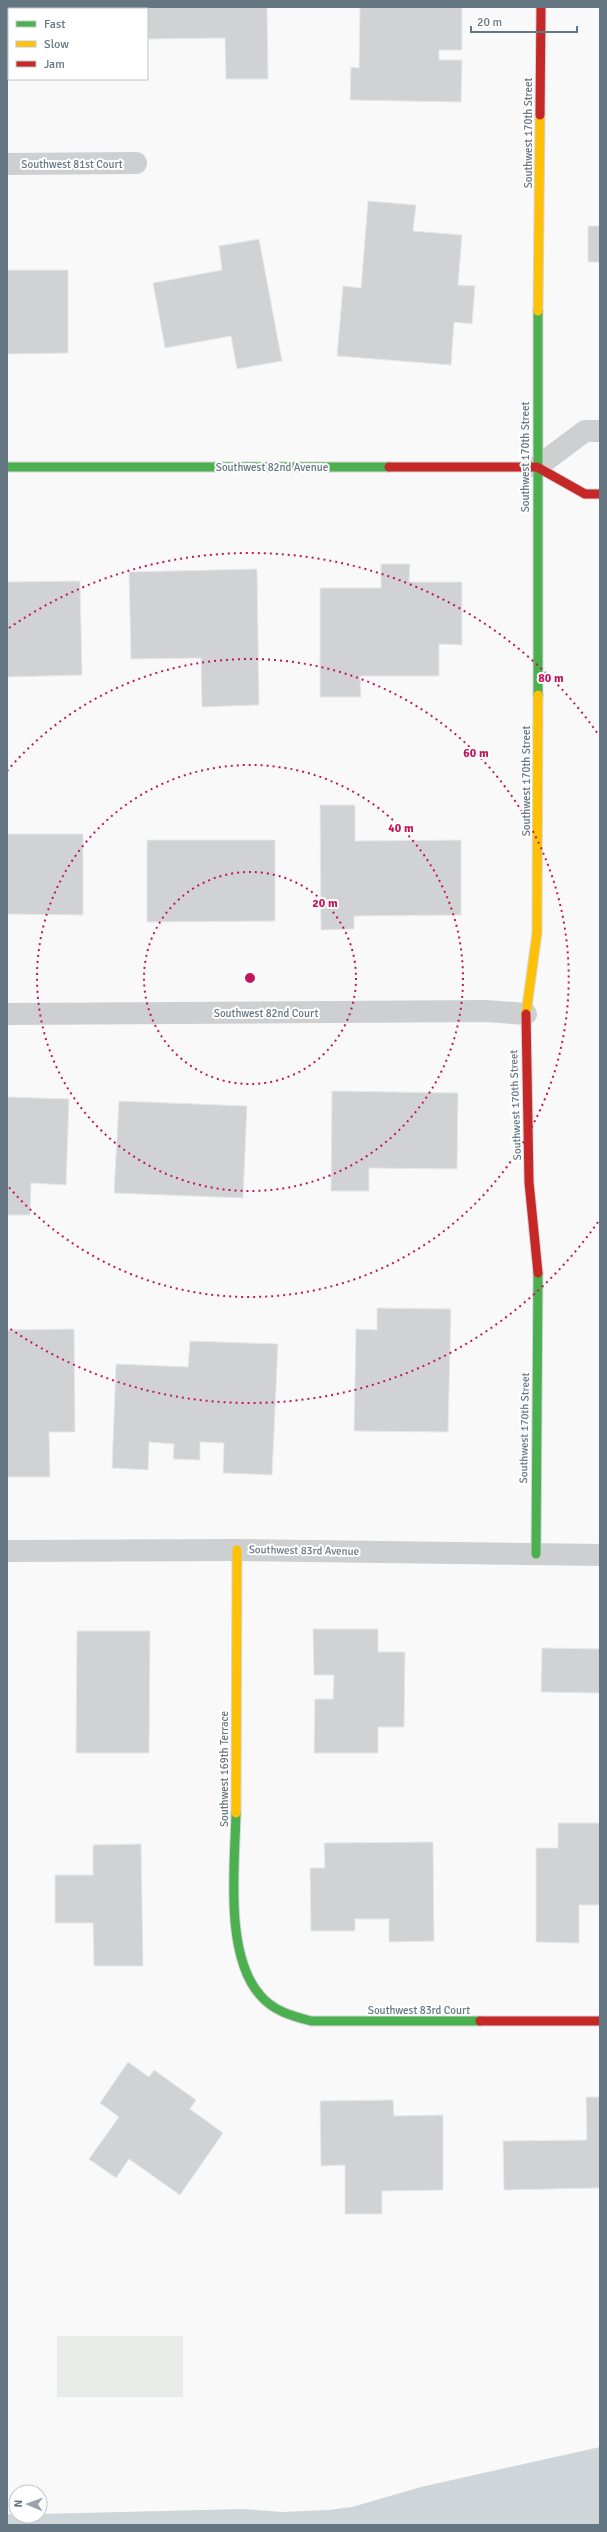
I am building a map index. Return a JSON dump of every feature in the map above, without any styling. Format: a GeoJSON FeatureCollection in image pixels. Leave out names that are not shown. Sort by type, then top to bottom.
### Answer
{"type":"FeatureCollection","features":[{"type":"Feature","properties":{"kind":"street","name":"Southwest 170th Street"},"geometry":{"type":"LineString","coordinates":[[536,1554],[538,1263],[529,1182],[526,1014],[538,925],[537,467],[541,7]]}},
{"type":"Feature","properties":{"kind":"street","name":"Southwest 81st Court"},"geometry":{"type":"LineString","coordinates":[[7,164],[136,163]]}},
{"type":"Feature","properties":{"kind":"street"},"geometry":{"type":"LineString","coordinates":[[537,467],[585,431],[600,432]]}},
{"type":"Feature","properties":{"kind":"street","name":"Southwest 82nd Avenue"},"geometry":{"type":"LineString","coordinates":[[7,467],[537,467],[585,494],[600,494]]}},
{"type":"Feature","properties":{"kind":"street","name":"Southwest 82nd Court"},"geometry":{"type":"LineString","coordinates":[[7,1014],[478,1011],[526,1014]]}},
{"type":"Feature","properties":{"kind":"street","name":"Southwest 83rd Avenue"},"geometry":{"type":"LineString","coordinates":[[7,1551],[237,1550],[600,1555]]}},
{"type":"Feature","properties":{"kind":"street","name":"Southwest 169th Terrace"},"geometry":{"type":"LineString","coordinates":[[237,1550],[235,1909],[237,1942],[243,1968],[252,1985]]}},
{"type":"Feature","properties":{"kind":"street","name":"Southwest 83rd Court"},"geometry":{"type":"LineString","coordinates":[[252,1985],[267,2002],[283,2013],[296,2018],[311,2021],[600,2021]]}},
{"type":"Feature","properties":{"kind":"shaded area"},"geometry":{"type":"Polygon","coordinates":[[[57,2336],[183,2336],[183,2397],[57,2397],[57,2336]]]}},
{"type":"Feature","properties":{"kind":"shaded area"},"geometry":{"type":"Polygon","coordinates":[[[600,2447],[600,2525],[7,2525],[7,2514],[8,2524],[48,2524],[48,2514],[243,2509],[281,2512],[329,2510],[352,2507],[421,2487],[600,2447]]]}},
{"type":"Feature","properties":{"kind":"building"},"geometry":{"type":"Polygon","coordinates":[[[7,7],[79,7],[8,8],[7,60],[7,7]]]}},
{"type":"Feature","properties":{"kind":"building"},"geometry":{"type":"Polygon","coordinates":[[[267,7],[268,79],[226,79],[225,38],[148,39],[148,8],[129,8],[267,7]]]}},
{"type":"Feature","properties":{"kind":"building"},"geometry":{"type":"Polygon","coordinates":[[[360,7],[462,7],[462,50],[439,50],[439,60],[462,60],[461,102],[350,100],[351,67],[359,68],[360,7]]]}},
{"type":"Feature","properties":{"kind":"building"},"geometry":{"type":"Polygon","coordinates":[[[368,201],[416,205],[413,231],[462,235],[458,285],[475,286],[472,324],[454,322],[451,365],[337,356],[343,286],[361,288],[368,201]]]}},
{"type":"Feature","properties":{"kind":"building"},"geometry":{"type":"Polygon","coordinates":[[[588,226],[600,226],[600,262],[588,262],[588,226]]]}},
{"type":"Feature","properties":{"kind":"building"},"geometry":{"type":"Polygon","coordinates":[[[259,239],[282,361],[237,369],[231,336],[165,348],[153,283],[222,270],[219,246],[259,239]]]}},
{"type":"Feature","properties":{"kind":"building"},"geometry":{"type":"Polygon","coordinates":[[[7,270],[68,270],[68,353],[7,354],[7,270]]]}},
{"type":"Feature","properties":{"kind":"building"},"geometry":{"type":"Polygon","coordinates":[[[381,564],[410,564],[409,582],[462,582],[462,645],[439,644],[439,676],[360,676],[361,697],[320,697],[320,588],[381,588],[381,564]]]}},
{"type":"Feature","properties":{"kind":"building"},"geometry":{"type":"Polygon","coordinates":[[[257,569],[259,705],[202,707],[201,658],[131,659],[129,572],[257,569]]]}},
{"type":"Feature","properties":{"kind":"building"},"geometry":{"type":"Polygon","coordinates":[[[80,581],[82,675],[7,677],[7,582],[80,581]]]}},
{"type":"Feature","properties":{"kind":"building"},"geometry":{"type":"Polygon","coordinates":[[[320,805],[355,805],[355,841],[461,840],[461,915],[354,916],[354,929],[321,930],[320,805]]]}},
{"type":"Feature","properties":{"kind":"building"},"geometry":{"type":"Polygon","coordinates":[[[7,834],[83,834],[83,915],[7,914],[7,834]]]}},
{"type":"Feature","properties":{"kind":"building"},"geometry":{"type":"Polygon","coordinates":[[[147,840],[275,840],[275,921],[147,922],[147,840]]]}},
{"type":"Feature","properties":{"kind":"building"},"geometry":{"type":"Polygon","coordinates":[[[332,1091],[458,1093],[457,1169],[369,1168],[369,1191],[331,1191],[332,1091]]]}},
{"type":"Feature","properties":{"kind":"building"},"geometry":{"type":"Polygon","coordinates":[[[7,1097],[69,1099],[66,1185],[31,1183],[30,1215],[7,1215],[7,1097]]]}},
{"type":"Feature","properties":{"kind":"building"},"geometry":{"type":"Polygon","coordinates":[[[119,1101],[247,1106],[243,1198],[114,1193],[119,1101]]]}},
{"type":"Feature","properties":{"kind":"building"},"geometry":{"type":"Polygon","coordinates":[[[377,1308],[451,1309],[448,1432],[354,1431],[356,1329],[377,1330],[377,1308]]]}},
{"type":"Feature","properties":{"kind":"building"},"geometry":{"type":"Polygon","coordinates":[[[74,1329],[75,1432],[49,1432],[50,1477],[7,1477],[7,1330],[74,1329]]]}},
{"type":"Feature","properties":{"kind":"building"},"geometry":{"type":"Polygon","coordinates":[[[190,1341],[278,1344],[272,1475],[223,1473],[224,1443],[200,1442],[200,1460],[173,1459],[174,1444],[149,1442],[148,1470],[112,1468],[116,1364],[188,1367],[190,1341]]]}},
{"type":"Feature","properties":{"kind":"building"},"geometry":{"type":"Polygon","coordinates":[[[313,1629],[378,1629],[378,1652],[405,1652],[404,1727],[378,1727],[378,1753],[314,1753],[315,1699],[333,1699],[334,1675],[314,1675],[313,1629]]]}},
{"type":"Feature","properties":{"kind":"building"},"geometry":{"type":"Polygon","coordinates":[[[77,1631],[150,1631],[149,1753],[76,1753],[77,1631]]]}},
{"type":"Feature","properties":{"kind":"building"},"geometry":{"type":"Polygon","coordinates":[[[542,1648],[600,1649],[600,1693],[541,1692],[542,1648]]]}},
{"type":"Feature","properties":{"kind":"building"},"geometry":{"type":"Polygon","coordinates":[[[558,1823],[600,1823],[600,1905],[579,1905],[579,1943],[536,1942],[536,1848],[558,1848],[558,1823]]]}},
{"type":"Feature","properties":{"kind":"building"},"geometry":{"type":"Polygon","coordinates":[[[433,1842],[434,1941],[389,1942],[389,1919],[355,1919],[355,1931],[311,1931],[310,1868],[325,1868],[324,1843],[433,1842]]]}},
{"type":"Feature","properties":{"kind":"building"},"geometry":{"type":"Polygon","coordinates":[[[141,1844],[143,1966],[94,1966],[93,1923],[55,1923],[55,1875],[93,1875],[93,1845],[141,1844]]]}},
{"type":"Feature","properties":{"kind":"building"},"geometry":{"type":"Polygon","coordinates":[[[128,2062],[149,2077],[154,2070],[196,2100],[190,2109],[223,2133],[180,2195],[129,2159],[116,2178],[89,2159],[119,2117],[100,2103],[128,2062]]]}},
{"type":"Feature","properties":{"kind":"building"},"geometry":{"type":"Polygon","coordinates":[[[586,2097],[600,2097],[600,2188],[504,2190],[503,2141],[587,2140],[586,2097]]]}},
{"type":"Feature","properties":{"kind":"building"},"geometry":{"type":"Polygon","coordinates":[[[393,2100],[394,2116],[443,2115],[443,2190],[382,2191],[382,2214],[345,2214],[345,2165],[321,2166],[320,2101],[393,2100]]]}},
{"type":"Feature","properties":{"kind":"traffic: fast"},"geometry":{"type":"LineString","coordinates":[[538,311],[538,695]]}},
{"type":"Feature","properties":{"kind":"traffic: fast"},"geometry":{"type":"LineString","coordinates":[[7,467],[389,467]]}},
{"type":"Feature","properties":{"kind":"traffic: fast"},"geometry":{"type":"LineString","coordinates":[[536,1554],[538,1273]]}},
{"type":"Feature","properties":{"kind":"traffic: fast"},"geometry":{"type":"LineString","coordinates":[[236,1813],[234,1882],[236,1933],[241,1956],[249,1978],[265,2001],[283,2012],[311,2021],[480,2021]]}},
{"type":"Feature","properties":{"kind":"traffic: slow"},"geometry":{"type":"LineString","coordinates":[[538,311],[540,115]]}},
{"type":"Feature","properties":{"kind":"traffic: slow"},"geometry":{"type":"LineString","coordinates":[[526,1014],[537,933],[538,695]]}},
{"type":"Feature","properties":{"kind":"traffic: slow"},"geometry":{"type":"LineString","coordinates":[[236,1813],[237,1550]]}},
{"type":"Feature","properties":{"kind":"traffic: jam"},"geometry":{"type":"LineString","coordinates":[[540,115],[541,7]]}},
{"type":"Feature","properties":{"kind":"traffic: jam"},"geometry":{"type":"LineString","coordinates":[[389,467],[537,467],[585,494],[600,494]]}},
{"type":"Feature","properties":{"kind":"traffic: jam"},"geometry":{"type":"LineString","coordinates":[[526,1014],[529,1182],[538,1273]]}},
{"type":"Feature","properties":{"kind":"traffic: jam"},"geometry":{"type":"LineString","coordinates":[[480,2021],[600,2021]]}}]}
